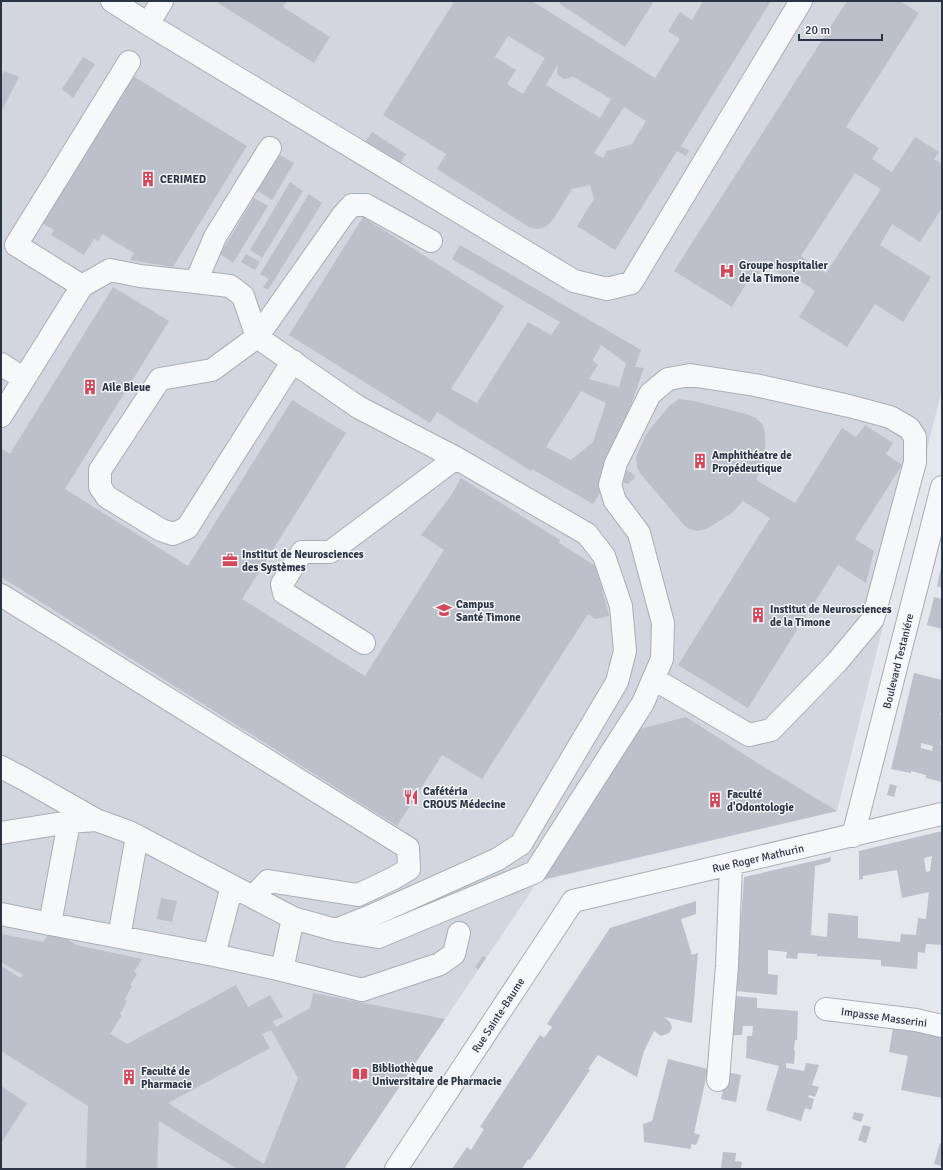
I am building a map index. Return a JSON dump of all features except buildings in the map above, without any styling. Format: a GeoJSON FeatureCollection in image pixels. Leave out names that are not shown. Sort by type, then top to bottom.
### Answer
{"type":"FeatureCollection","features":[{"type":"Feature","properties":{"kind":"street"},"geometry":{"type":"LineString","coordinates":[[112,1],[574,281],[607,289],[631,283],[801,1]]}},
{"type":"Feature","properties":{"kind":"street"},"geometry":{"type":"LineString","coordinates":[[148,24],[162,1]]}},
{"type":"Feature","properties":{"kind":"street"},"geometry":{"type":"LineString","coordinates":[[82,286],[16,245],[129,62]]}},
{"type":"Feature","properties":{"kind":"street"},"geometry":{"type":"LineString","coordinates":[[196,282],[215,237],[270,148]]}},
{"type":"Feature","properties":{"kind":"street"},"geometry":{"type":"LineString","coordinates":[[293,361],[187,528],[173,534],[161,530],[106,497],[100,487],[100,470],[160,379],[212,370],[257,336],[343,215],[352,205],[366,204],[430,241]]}},
{"type":"Feature","properties":{"kind":"street"},"geometry":{"type":"LineString","coordinates":[[1,416],[82,286],[110,270],[140,276],[230,286],[243,296],[257,336],[358,407],[456,458],[586,534],[604,556],[621,606],[625,651],[617,682],[521,844],[498,859],[371,916],[336,930]]}},
{"type":"Feature","properties":{"kind":"street"},"geometry":{"type":"LineString","coordinates":[[1,364],[24,379]]}},
{"type":"Feature","properties":{"kind":"street"},"geometry":{"type":"LineString","coordinates":[[1,767],[96,820],[129,832],[293,918],[336,930],[378,937],[535,872],[643,703],[662,659],[663,623],[639,533],[615,501],[610,485],[616,463],[650,394],[668,379],[690,375],[755,385],[849,406],[890,417],[909,428],[915,437],[915,462],[873,619],[837,662],[771,730],[748,735],[654,679]]}},
{"type":"Feature","properties":{"kind":"street"},"geometry":{"type":"LineString","coordinates":[[364,643],[284,593],[282,584],[302,552],[330,552],[456,458]]}},
{"type":"Feature","properties":{"kind":"street","name":"Boulevard Testaniére"},"geometry":{"type":"LineString","coordinates":[[853,836],[942,487]]}},
{"type":"Feature","properties":{"kind":"street"},"geometry":{"type":"LineString","coordinates":[[1,595],[408,848],[409,869],[394,878],[358,895],[268,881],[252,897]]}},
{"type":"Feature","properties":{"kind":"street","name":"Rue Roger Mathurin"},"geometry":{"type":"LineString","coordinates":[[573,901],[942,814]]}},
{"type":"Feature","properties":{"kind":"street"},"geometry":{"type":"LineString","coordinates":[[1,833],[69,822],[96,820]]}},
{"type":"Feature","properties":{"kind":"street"},"geometry":{"type":"LineString","coordinates":[[50,924],[69,822]]}},
{"type":"Feature","properties":{"kind":"street"},"geometry":{"type":"LineString","coordinates":[[119,937],[137,836]]}},
{"type":"Feature","properties":{"kind":"street"},"geometry":{"type":"LineString","coordinates":[[718,1080],[727,966],[730,864]]}},
{"type":"Feature","properties":{"kind":"street"},"geometry":{"type":"LineString","coordinates":[[214,955],[232,886]]}},
{"type":"Feature","properties":{"kind":"street","name":"Rue Sainte-Baume"},"geometry":{"type":"LineString","coordinates":[[396,1169],[573,901]]}},
{"type":"Feature","properties":{"kind":"street"},"geometry":{"type":"LineString","coordinates":[[1,914],[214,955],[362,990],[440,964],[454,954],[459,933]]}},
{"type":"Feature","properties":{"kind":"street"},"geometry":{"type":"LineString","coordinates":[[282,970],[293,918]]}},
{"type":"Feature","properties":{"kind":"street","name":"Impasse Masserini"},"geometry":{"type":"LineString","coordinates":[[826,1009],[916,1020],[942,1026]]}},
{"type":"Feature","properties":{"kind":"shaded area","name":"Campus Santé Timone"},"geometry":{"type":"Polygon","coordinates":[[[1,1],[942,1],[942,389],[837,811],[548,879],[536,884],[344,1169],[1,1169],[1,1]]]}},
{"type":"Feature","properties":{"kind":"place","name":"CERIMED"},"geometry":{"type":"Point","coordinates":[148,179]}},
{"type":"Feature","properties":{"kind":"place","name":"Groupe hospitalier de la Timone"},"geometry":{"type":"Point","coordinates":[727,271]}},
{"type":"Feature","properties":{"kind":"place","name":"Aile Bleue"},"geometry":{"type":"Point","coordinates":[90,387]}},
{"type":"Feature","properties":{"kind":"place","name":"Amphithéatre de Propédeutique"},"geometry":{"type":"Point","coordinates":[700,461]}},
{"type":"Feature","properties":{"kind":"place","name":"Institut de Neurosciences des Systèmes"},"geometry":{"type":"Point","coordinates":[230,560]}},
{"type":"Feature","properties":{"kind":"place","name":"Campus Santé Timone"},"geometry":{"type":"Point","coordinates":[444,610]}},
{"type":"Feature","properties":{"kind":"place","name":"Institut de Neurosciences de la Timone"},"geometry":{"type":"Point","coordinates":[758,615]}},
{"type":"Feature","properties":{"kind":"place","name":"Cafétéria CROUS Médecine"},"geometry":{"type":"Point","coordinates":[411,797]}},
{"type":"Feature","properties":{"kind":"place","name":"Faculté d'Odontologie"},"geometry":{"type":"Point","coordinates":[715,800]}},
{"type":"Feature","properties":{"kind":"place","name":"Bibliothèque Universitaire de Pharmacie"},"geometry":{"type":"Point","coordinates":[360,1074]}},
{"type":"Feature","properties":{"kind":"place","name":"Faculté de Pharmacie"},"geometry":{"type":"Point","coordinates":[129,1077]}}]}
